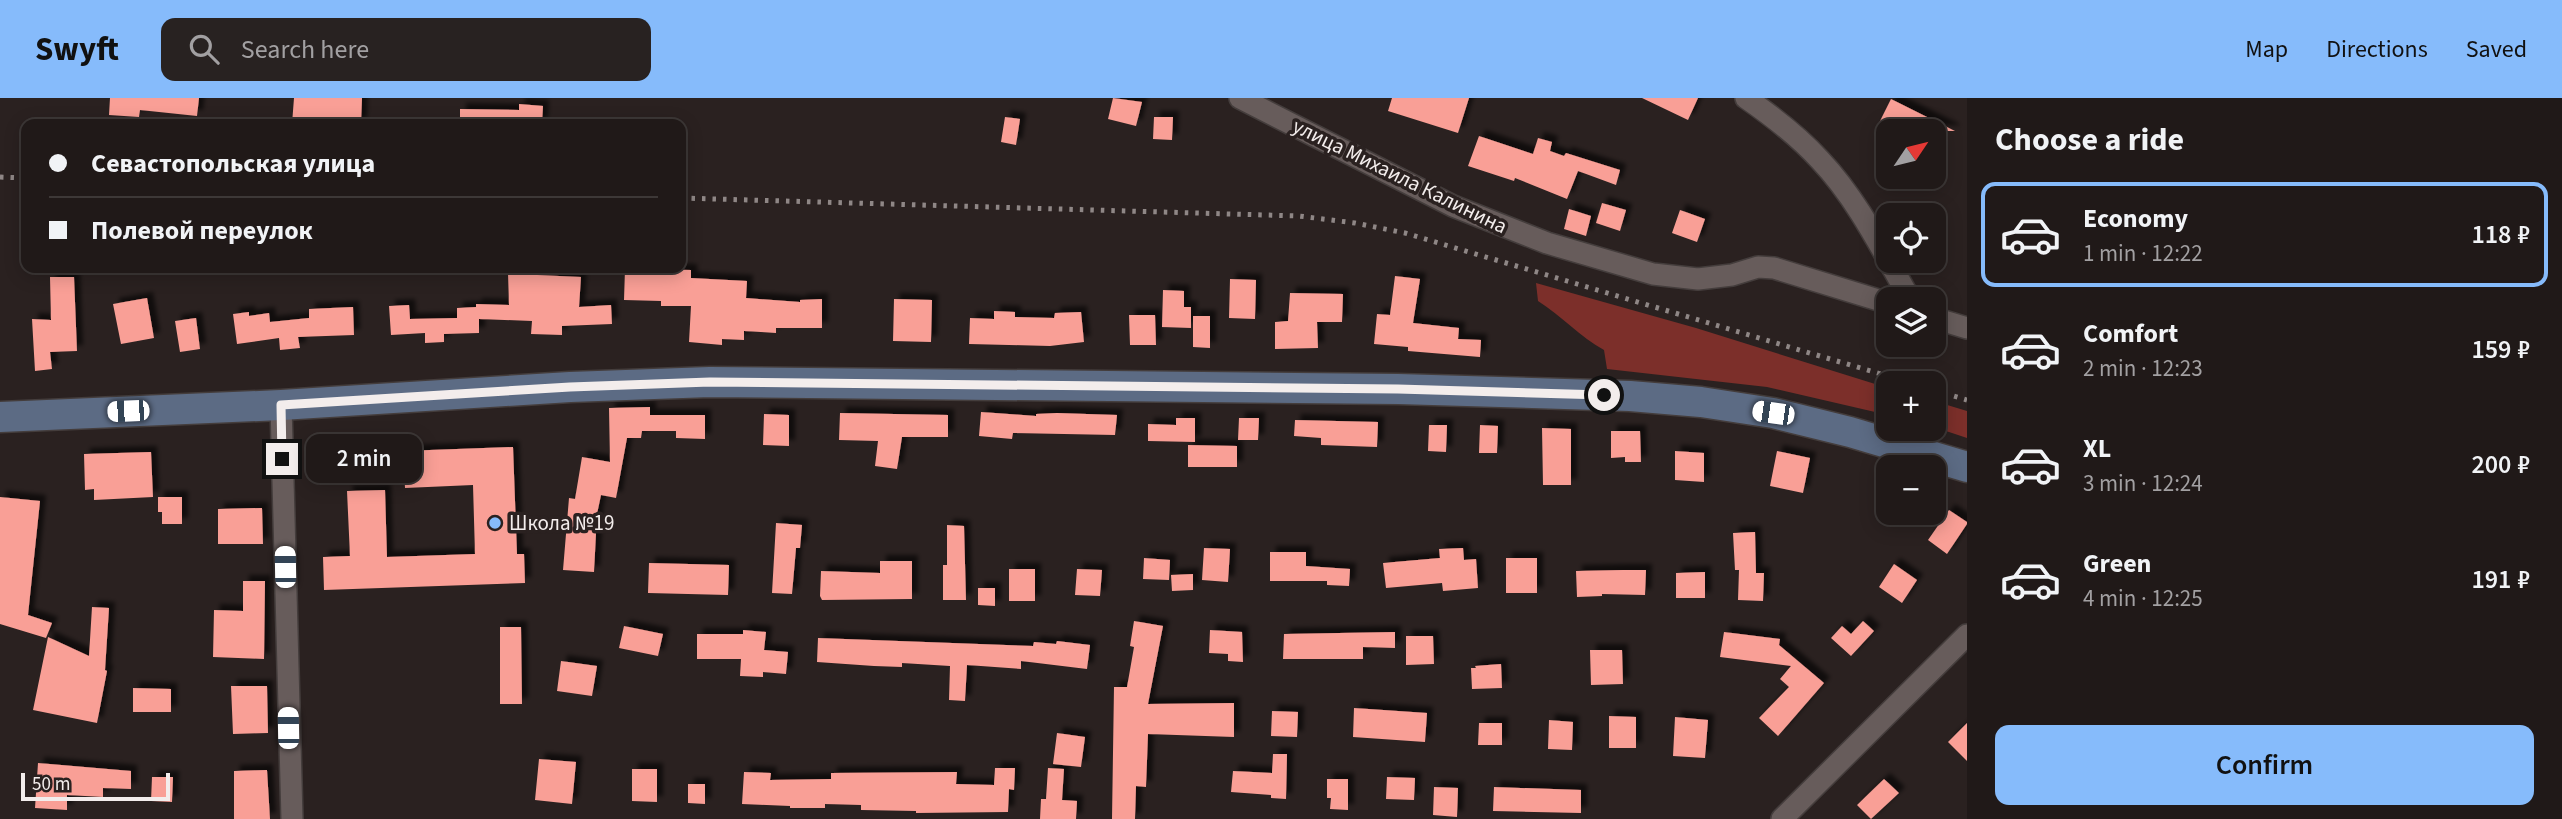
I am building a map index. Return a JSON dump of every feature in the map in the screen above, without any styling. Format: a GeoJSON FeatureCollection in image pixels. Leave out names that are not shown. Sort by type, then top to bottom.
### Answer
{"type":"FeatureCollection","features":[{"type":"Feature","properties":{"kind":"street","name":"улица Михаила Калинина"},"geometry":{"type":"LineString","coordinates":[[1240,98],[1452,206],[1558,247],[1653,274],[1698,279],[1732,275],[1758,267],[1774,268],[1876,299]]}},
{"type":"Feature","properties":{"kind":"street"},"geometry":{"type":"LineString","coordinates":[[1746,98],[1804,144],[1838,180],[1903,287]]}},
{"type":"Feature","properties":{"kind":"street"},"geometry":{"type":"LineString","coordinates":[[1946,322],[1967,328]]}},
{"type":"Feature","properties":{"kind":"street"},"geometry":{"type":"LineString","coordinates":[[0,417],[710,382],[1398,389],[1630,396],[1700,402],[1773,413],[1850,432],[1967,467]]}},
{"type":"Feature","properties":{"kind":"street"},"geometry":{"type":"LineString","coordinates":[[281,405],[292,819]]}},
{"type":"Feature","properties":{"kind":"street"},"geometry":{"type":"LineString","coordinates":[[1782,819],[1967,635]]}},
{"type":"Feature","properties":{"kind":"shaded area"},"geometry":{"type":"Polygon","coordinates":[[[1536,283],[1696,328],[1876,384],[1876,412],[1767,387],[1607,369],[1604,350],[1538,301],[1536,283]]]}},
{"type":"Feature","properties":{"kind":"shaded area"},"geometry":{"type":"Polygon","coordinates":[[[1946,405],[1967,411],[1967,438],[1946,431],[1946,405]]]}},
{"type":"Feature","properties":{"kind":"building"},"geometry":{"type":"Polygon","coordinates":[[[110,98],[199,98],[197,116],[140,110],[139,117],[109,115],[110,98]]]}},
{"type":"Feature","properties":{"kind":"building"},"geometry":{"type":"Polygon","coordinates":[[[294,98],[362,98],[361,119],[292,119],[294,98]]]}},
{"type":"Feature","properties":{"kind":"building"},"geometry":{"type":"Polygon","coordinates":[[[1113,98],[1142,102],[1136,126],[1108,119],[1113,98]]]}},
{"type":"Feature","properties":{"kind":"building"},"geometry":{"type":"Polygon","coordinates":[[[1392,98],[1469,98],[1458,133],[1388,111],[1392,98]]]}},
{"type":"Feature","properties":{"kind":"building"},"geometry":{"type":"Polygon","coordinates":[[[1642,98],[1698,98],[1688,120],[1642,98]]]}},
{"type":"Feature","properties":{"kind":"building"},"geometry":{"type":"Polygon","coordinates":[[[1891,99],[1931,119],[1881,119],[1891,99]]]}},
{"type":"Feature","properties":{"kind":"building"},"geometry":{"type":"Polygon","coordinates":[[[519,104],[543,106],[542,119],[460,119],[460,109],[519,110],[519,104]]]}},
{"type":"Feature","properties":{"kind":"building"},"geometry":{"type":"Polygon","coordinates":[[[1005,117],[1020,119],[1016,145],[1001,142],[1005,117]]]}},
{"type":"Feature","properties":{"kind":"building"},"geometry":{"type":"Polygon","coordinates":[[[1154,117],[1173,117],[1172,140],[1153,139],[1154,117]]]}},
{"type":"Feature","properties":{"kind":"building"},"geometry":{"type":"Polygon","coordinates":[[[1479,136],[1533,154],[1538,138],[1552,142],[1550,151],[1564,156],[1566,153],[1620,170],[1616,185],[1578,171],[1567,199],[1515,178],[1514,181],[1468,166],[1479,136]]]}},
{"type":"Feature","properties":{"kind":"building"},"geometry":{"type":"Polygon","coordinates":[[[1602,203],[1626,210],[1620,231],[1596,223],[1602,203]]]}},
{"type":"Feature","properties":{"kind":"building"},"geometry":{"type":"Polygon","coordinates":[[[1569,209],[1591,216],[1586,236],[1564,229],[1569,209]]]}},
{"type":"Feature","properties":{"kind":"building"},"geometry":{"type":"Polygon","coordinates":[[[1680,210],[1705,219],[1697,242],[1672,233],[1680,210]]]}},
{"type":"Feature","properties":{"kind":"building"},"geometry":{"type":"Polygon","coordinates":[[[686,270],[691,270],[691,278],[747,281],[746,298],[800,302],[822,299],[822,328],[776,328],[776,333],[744,331],[744,340],[722,339],[722,345],[689,342],[691,306],[661,306],[661,301],[624,300],[625,273],[686,273],[686,270]]]}},
{"type":"Feature","properties":{"kind":"building"},"geometry":{"type":"Polygon","coordinates":[[[508,273],[581,277],[579,307],[611,305],[612,324],[562,326],[562,335],[531,334],[532,321],[479,319],[479,333],[444,334],[444,342],[425,343],[425,333],[391,335],[389,306],[409,305],[410,319],[457,318],[457,308],[476,307],[476,304],[509,305],[508,273]]]}},
{"type":"Feature","properties":{"kind":"building"},"geometry":{"type":"Polygon","coordinates":[[[1395,276],[1420,279],[1413,323],[1459,328],[1458,339],[1481,340],[1480,357],[1408,351],[1408,347],[1374,344],[1377,314],[1390,315],[1395,276]]]}},
{"type":"Feature","properties":{"kind":"building"},"geometry":{"type":"Polygon","coordinates":[[[50,277],[74,277],[77,351],[50,352],[52,369],[35,371],[32,319],[51,320],[50,277]]]}},
{"type":"Feature","properties":{"kind":"building"},"geometry":{"type":"Polygon","coordinates":[[[1230,279],[1256,280],[1255,319],[1229,318],[1230,279]]]}},
{"type":"Feature","properties":{"kind":"building"},"geometry":{"type":"Polygon","coordinates":[[[1163,290],[1184,291],[1184,307],[1191,307],[1191,328],[1162,327],[1163,290]]]}},
{"type":"Feature","properties":{"kind":"building"},"geometry":{"type":"Polygon","coordinates":[[[1290,293],[1343,294],[1342,322],[1317,322],[1318,348],[1275,349],[1275,322],[1288,321],[1290,293]]]}},
{"type":"Feature","properties":{"kind":"building"},"geometry":{"type":"Polygon","coordinates":[[[147,298],[154,338],[121,344],[113,304],[147,298]]]}},
{"type":"Feature","properties":{"kind":"building"},"geometry":{"type":"Polygon","coordinates":[[[894,299],[932,300],[931,342],[893,341],[894,299]]]}},
{"type":"Feature","properties":{"kind":"building"},"geometry":{"type":"Polygon","coordinates":[[[353,307],[354,335],[298,337],[300,348],[280,350],[279,338],[237,344],[233,314],[249,312],[249,316],[269,313],[270,322],[309,318],[309,309],[353,307]]]}},
{"type":"Feature","properties":{"kind":"building"},"geometry":{"type":"Polygon","coordinates":[[[994,311],[1015,312],[1015,317],[1054,318],[1055,313],[1081,312],[1084,342],[1050,346],[969,344],[970,318],[994,319],[994,311]]]}},
{"type":"Feature","properties":{"kind":"building"},"geometry":{"type":"Polygon","coordinates":[[[1129,315],[1155,315],[1156,345],[1130,345],[1129,315]]]}},
{"type":"Feature","properties":{"kind":"building"},"geometry":{"type":"Polygon","coordinates":[[[1193,316],[1210,316],[1210,348],[1193,347],[1193,316]]]}},
{"type":"Feature","properties":{"kind":"building"},"geometry":{"type":"Polygon","coordinates":[[[196,318],[200,349],[180,352],[175,321],[196,318]]]}},
{"type":"Feature","properties":{"kind":"building"},"geometry":{"type":"Polygon","coordinates":[[[650,407],[650,415],[705,415],[705,439],[676,438],[676,431],[642,431],[641,438],[627,438],[616,498],[601,495],[597,514],[594,572],[563,570],[569,498],[575,499],[582,457],[610,462],[609,408],[650,407]]]}},
{"type":"Feature","properties":{"kind":"building"},"geometry":{"type":"Polygon","coordinates":[[[981,412],[1036,416],[1057,413],[1117,415],[1115,435],[1013,433],[1012,439],[979,436],[981,412]]]}},
{"type":"Feature","properties":{"kind":"building"},"geometry":{"type":"Polygon","coordinates":[[[840,413],[948,415],[948,437],[902,437],[897,469],[875,466],[878,441],[839,440],[840,413]]]}},
{"type":"Feature","properties":{"kind":"building"},"geometry":{"type":"Polygon","coordinates":[[[764,414],[789,415],[789,446],[763,445],[764,414]]]}},
{"type":"Feature","properties":{"kind":"building"},"geometry":{"type":"Polygon","coordinates":[[[1176,418],[1195,418],[1195,442],[1148,441],[1148,424],[1176,425],[1176,418]]]}},
{"type":"Feature","properties":{"kind":"building"},"geometry":{"type":"Polygon","coordinates":[[[1239,418],[1259,418],[1258,440],[1238,440],[1239,418]]]}},
{"type":"Feature","properties":{"kind":"building"},"geometry":{"type":"Polygon","coordinates":[[[1295,420],[1378,422],[1377,447],[1321,445],[1321,438],[1294,436],[1295,420]]]}},
{"type":"Feature","properties":{"kind":"building"},"geometry":{"type":"Polygon","coordinates":[[[1429,425],[1447,425],[1446,452],[1428,451],[1429,425]]]}},
{"type":"Feature","properties":{"kind":"building"},"geometry":{"type":"Polygon","coordinates":[[[1480,425],[1498,426],[1497,453],[1479,453],[1480,425]]]}},
{"type":"Feature","properties":{"kind":"building"},"geometry":{"type":"Polygon","coordinates":[[[1542,428],[1571,429],[1571,485],[1543,485],[1542,428]]]}},
{"type":"Feature","properties":{"kind":"building"},"geometry":{"type":"Polygon","coordinates":[[[1611,431],[1640,431],[1641,462],[1625,462],[1625,457],[1611,458],[1611,431]]]}},
{"type":"Feature","properties":{"kind":"building"},"geometry":{"type":"Polygon","coordinates":[[[1188,445],[1237,446],[1237,467],[1188,467],[1188,445]]]}},
{"type":"Feature","properties":{"kind":"building","name":"Школа №19"},"geometry":{"type":"Polygon","coordinates":[[[513,447],[517,554],[524,554],[525,583],[324,590],[323,557],[350,556],[347,491],[385,490],[387,557],[475,554],[473,485],[405,488],[403,451],[513,447]]]}},
{"type":"Feature","properties":{"kind":"building"},"geometry":{"type":"Polygon","coordinates":[[[1675,451],[1704,453],[1704,482],[1675,480],[1675,451]]]}},
{"type":"Feature","properties":{"kind":"building"},"geometry":{"type":"Polygon","coordinates":[[[1777,451],[1810,458],[1803,493],[1770,486],[1777,451]]]}},
{"type":"Feature","properties":{"kind":"building"},"geometry":{"type":"Polygon","coordinates":[[[151,452],[153,497],[94,500],[94,489],[85,490],[84,454],[151,452]]]}},
{"type":"Feature","properties":{"kind":"building"},"geometry":{"type":"Polygon","coordinates":[[[0,497],[40,501],[28,615],[52,623],[46,638],[0,624],[0,497]]]}},
{"type":"Feature","properties":{"kind":"building"},"geometry":{"type":"Polygon","coordinates":[[[158,497],[182,497],[182,524],[162,524],[162,512],[158,512],[158,497]]]}},
{"type":"Feature","properties":{"kind":"building"},"geometry":{"type":"Polygon","coordinates":[[[262,508],[263,544],[218,544],[218,509],[262,508]]]}},
{"type":"Feature","properties":{"kind":"building"},"geometry":{"type":"Polygon","coordinates":[[[1949,510],[1967,522],[1947,554],[1928,540],[1938,525],[1946,525],[1946,514],[1949,510]]]}},
{"type":"Feature","properties":{"kind":"building"},"geometry":{"type":"Polygon","coordinates":[[[776,523],[802,525],[800,548],[796,548],[792,594],[772,593],[776,523]]]}},
{"type":"Feature","properties":{"kind":"building"},"geometry":{"type":"Polygon","coordinates":[[[947,525],[964,526],[966,600],[943,600],[943,565],[947,565],[947,525]]]}},
{"type":"Feature","properties":{"kind":"building"},"geometry":{"type":"Polygon","coordinates":[[[1755,532],[1756,573],[1764,573],[1763,601],[1738,600],[1739,570],[1735,570],[1733,533],[1755,532]]]}},
{"type":"Feature","properties":{"kind":"building"},"geometry":{"type":"Polygon","coordinates":[[[1204,548],[1230,549],[1228,582],[1202,580],[1204,548]]]}},
{"type":"Feature","properties":{"kind":"building"},"geometry":{"type":"Polygon","coordinates":[[[1463,548],[1464,560],[1476,559],[1478,588],[1443,591],[1442,583],[1386,588],[1383,563],[1440,558],[1439,549],[1463,548]]]}},
{"type":"Feature","properties":{"kind":"building"},"geometry":{"type":"Polygon","coordinates":[[[1270,552],[1306,552],[1306,566],[1350,569],[1349,586],[1327,585],[1327,581],[1270,581],[1270,552]]]}},
{"type":"Feature","properties":{"kind":"building"},"geometry":{"type":"Polygon","coordinates":[[[1144,558],[1170,560],[1169,580],[1143,579],[1144,558]]]}},
{"type":"Feature","properties":{"kind":"building"},"geometry":{"type":"Polygon","coordinates":[[[1506,558],[1537,558],[1537,593],[1506,593],[1506,558]]]}},
{"type":"Feature","properties":{"kind":"building"},"geometry":{"type":"Polygon","coordinates":[[[880,561],[912,561],[912,599],[822,600],[821,571],[880,573],[880,561]]]}},
{"type":"Feature","properties":{"kind":"building"},"geometry":{"type":"Polygon","coordinates":[[[649,563],[729,565],[728,595],[648,593],[649,563]]]}},
{"type":"Feature","properties":{"kind":"building"},"geometry":{"type":"Polygon","coordinates":[[[1894,564],[1917,580],[1902,603],[1879,587],[1894,564]]]}},
{"type":"Feature","properties":{"kind":"building"},"geometry":{"type":"Polygon","coordinates":[[[1009,569],[1035,569],[1035,601],[1009,601],[1009,569]]]}},
{"type":"Feature","properties":{"kind":"building"},"geometry":{"type":"Polygon","coordinates":[[[1077,569],[1102,570],[1100,596],[1075,595],[1077,569]]]}},
{"type":"Feature","properties":{"kind":"building"},"geometry":{"type":"Polygon","coordinates":[[[1646,570],[1645,595],[1602,594],[1577,597],[1576,571],[1646,570]]]}},
{"type":"Feature","properties":{"kind":"building"},"geometry":{"type":"Polygon","coordinates":[[[1705,572],[1705,598],[1676,598],[1676,573],[1705,572]]]}},
{"type":"Feature","properties":{"kind":"building"},"geometry":{"type":"Polygon","coordinates":[[[1193,574],[1193,590],[1172,591],[1171,575],[1193,574]]]}},
{"type":"Feature","properties":{"kind":"building"},"geometry":{"type":"Polygon","coordinates":[[[243,581],[265,581],[264,659],[213,657],[214,610],[243,611],[243,581]]]}},
{"type":"Feature","properties":{"kind":"building"},"geometry":{"type":"Polygon","coordinates":[[[978,588],[995,588],[995,606],[978,605],[978,588]]]}},
{"type":"Feature","properties":{"kind":"building"},"geometry":{"type":"Polygon","coordinates":[[[92,607],[109,608],[107,671],[97,723],[33,710],[48,637],[89,656],[92,607]]]}},
{"type":"Feature","properties":{"kind":"building"},"geometry":{"type":"Polygon","coordinates":[[[1134,621],[1163,626],[1148,704],[1234,703],[1234,737],[1148,734],[1146,787],[1136,786],[1135,819],[1112,819],[1114,687],[1127,687],[1134,647],[1130,646],[1134,621]]]}},
{"type":"Feature","properties":{"kind":"building"},"geometry":{"type":"Polygon","coordinates":[[[1863,621],[1874,631],[1851,656],[1831,638],[1842,626],[1851,634],[1863,621]]]}},
{"type":"Feature","properties":{"kind":"building"},"geometry":{"type":"Polygon","coordinates":[[[624,626],[663,634],[658,656],[619,648],[624,626]]]}},
{"type":"Feature","properties":{"kind":"building"},"geometry":{"type":"Polygon","coordinates":[[[500,627],[521,627],[522,704],[500,704],[500,627]]]}},
{"type":"Feature","properties":{"kind":"building"},"geometry":{"type":"Polygon","coordinates":[[[743,630],[766,632],[764,650],[788,652],[786,674],[763,672],[763,677],[740,676],[741,659],[697,659],[697,634],[743,634],[743,630]]]}},
{"type":"Feature","properties":{"kind":"building"},"geometry":{"type":"Polygon","coordinates":[[[1210,630],[1242,632],[1243,662],[1228,661],[1228,654],[1209,653],[1210,630]]]}},
{"type":"Feature","properties":{"kind":"building"},"geometry":{"type":"Polygon","coordinates":[[[1395,632],[1395,648],[1363,647],[1363,659],[1283,659],[1284,634],[1395,632]]]}},
{"type":"Feature","properties":{"kind":"building"},"geometry":{"type":"Polygon","coordinates":[[[1724,632],[1780,639],[1779,645],[1824,683],[1778,736],[1759,718],[1789,687],[1780,679],[1791,666],[1720,657],[1724,632]]]}},
{"type":"Feature","properties":{"kind":"building"},"geometry":{"type":"Polygon","coordinates":[[[1406,636],[1433,636],[1434,664],[1406,665],[1406,636]]]}},
{"type":"Feature","properties":{"kind":"building"},"geometry":{"type":"Polygon","coordinates":[[[818,638],[1033,646],[1034,642],[1056,644],[1057,641],[1090,645],[1087,669],[1021,661],[1021,669],[967,665],[965,701],[949,700],[950,666],[902,663],[902,667],[817,662],[818,638]]]}},
{"type":"Feature","properties":{"kind":"building"},"geometry":{"type":"Polygon","coordinates":[[[1590,650],[1622,650],[1623,684],[1591,685],[1590,650]]]}},
{"type":"Feature","properties":{"kind":"building"},"geometry":{"type":"Polygon","coordinates":[[[561,661],[597,666],[592,696],[557,691],[561,661]]]}},
{"type":"Feature","properties":{"kind":"building"},"geometry":{"type":"Polygon","coordinates":[[[1501,664],[1502,688],[1472,689],[1471,668],[1501,664]]]}},
{"type":"Feature","properties":{"kind":"building"},"geometry":{"type":"Polygon","coordinates":[[[231,686],[267,686],[268,733],[233,734],[231,686]]]}},
{"type":"Feature","properties":{"kind":"building"},"geometry":{"type":"Polygon","coordinates":[[[133,688],[171,689],[171,712],[133,712],[133,688]]]}},
{"type":"Feature","properties":{"kind":"building"},"geometry":{"type":"Polygon","coordinates":[[[1354,708],[1427,713],[1425,742],[1353,737],[1354,708]]]}},
{"type":"Feature","properties":{"kind":"building"},"geometry":{"type":"Polygon","coordinates":[[[1272,711],[1298,712],[1297,737],[1271,736],[1272,711]]]}},
{"type":"Feature","properties":{"kind":"building"},"geometry":{"type":"Polygon","coordinates":[[[1609,716],[1636,717],[1636,748],[1609,748],[1609,716]]]}},
{"type":"Feature","properties":{"kind":"building"},"geometry":{"type":"Polygon","coordinates":[[[1675,717],[1708,720],[1705,758],[1673,756],[1675,717]]]}},
{"type":"Feature","properties":{"kind":"building"},"geometry":{"type":"Polygon","coordinates":[[[1549,720],[1573,722],[1572,750],[1548,749],[1549,720]]]}},
{"type":"Feature","properties":{"kind":"building"},"geometry":{"type":"Polygon","coordinates":[[[1479,723],[1502,723],[1502,745],[1478,745],[1479,723]]]}},
{"type":"Feature","properties":{"kind":"building"},"geometry":{"type":"Polygon","coordinates":[[[1967,723],[1967,761],[1948,742],[1967,723]]]}},
{"type":"Feature","properties":{"kind":"building"},"geometry":{"type":"Polygon","coordinates":[[[1057,733],[1085,737],[1081,767],[1053,764],[1057,733]]]}},
{"type":"Feature","properties":{"kind":"building"},"geometry":{"type":"Polygon","coordinates":[[[1273,754],[1287,754],[1286,799],[1231,792],[1233,771],[1272,773],[1273,754]]]}},
{"type":"Feature","properties":{"kind":"building"},"geometry":{"type":"Polygon","coordinates":[[[539,759],[576,762],[572,804],[535,800],[539,759]]]}},
{"type":"Feature","properties":{"kind":"building"},"geometry":{"type":"Polygon","coordinates":[[[38,763],[131,771],[131,789],[103,788],[103,797],[67,795],[67,810],[35,808],[38,763]]]}},
{"type":"Feature","properties":{"kind":"building"},"geometry":{"type":"Polygon","coordinates":[[[995,768],[1015,768],[1014,790],[1009,789],[1008,812],[916,813],[861,810],[861,805],[825,804],[825,808],[790,808],[742,804],[744,772],[771,773],[770,780],[831,779],[831,773],[957,772],[956,784],[994,785],[995,768]]]}},
{"type":"Feature","properties":{"kind":"building"},"geometry":{"type":"Polygon","coordinates":[[[1048,768],[1064,769],[1062,800],[1077,801],[1076,819],[1040,819],[1041,799],[1046,799],[1048,768]]]}},
{"type":"Feature","properties":{"kind":"building"},"geometry":{"type":"Polygon","coordinates":[[[632,769],[657,769],[657,802],[632,801],[632,769]]]}},
{"type":"Feature","properties":{"kind":"building"},"geometry":{"type":"Polygon","coordinates":[[[267,770],[270,819],[234,819],[234,771],[267,770]]]}},
{"type":"Feature","properties":{"kind":"building"},"geometry":{"type":"Polygon","coordinates":[[[152,777],[173,777],[172,802],[151,801],[152,777]]]}},
{"type":"Feature","properties":{"kind":"building"},"geometry":{"type":"Polygon","coordinates":[[[1387,777],[1415,778],[1414,800],[1386,799],[1387,777]]]}},
{"type":"Feature","properties":{"kind":"building"},"geometry":{"type":"Polygon","coordinates":[[[1327,779],[1348,779],[1348,810],[1330,809],[1327,779]]]}},
{"type":"Feature","properties":{"kind":"building"},"geometry":{"type":"Polygon","coordinates":[[[1884,779],[1899,793],[1871,819],[1857,805],[1884,779]]]}},
{"type":"Feature","properties":{"kind":"building"},"geometry":{"type":"Polygon","coordinates":[[[688,784],[705,784],[705,804],[688,803],[688,784]]]}},
{"type":"Feature","properties":{"kind":"building"},"geometry":{"type":"Polygon","coordinates":[[[1434,787],[1458,788],[1457,817],[1433,815],[1434,787]]]}},
{"type":"Feature","properties":{"kind":"building"},"geometry":{"type":"Polygon","coordinates":[[[1494,787],[1581,790],[1581,813],[1493,811],[1494,787]]]}},
{"type":"Feature","properties":{"kind":"railway"},"geometry":{"type":"LineString","coordinates":[[0,177],[21,178]]}},
{"type":"Feature","properties":{"kind":"railway"},"geometry":{"type":"LineString","coordinates":[[686,198],[1299,216],[1355,223],[1405,233],[1876,373]]}},
{"type":"Feature","properties":{"kind":"railway"},"geometry":{"type":"LineString","coordinates":[[1946,394],[1967,400]]}},
{"type":"Feature","properties":{"kind":"place","name":"Школа №19"},"geometry":{"type":"Point","coordinates":[495,523]}},
{"type":"Feature","properties":{"kind":"route"},"geometry":{"type":"LineString","coordinates":[[282,459],[281,405],[570,387],[710,382],[1398,389],[1604,395]]}}]}
